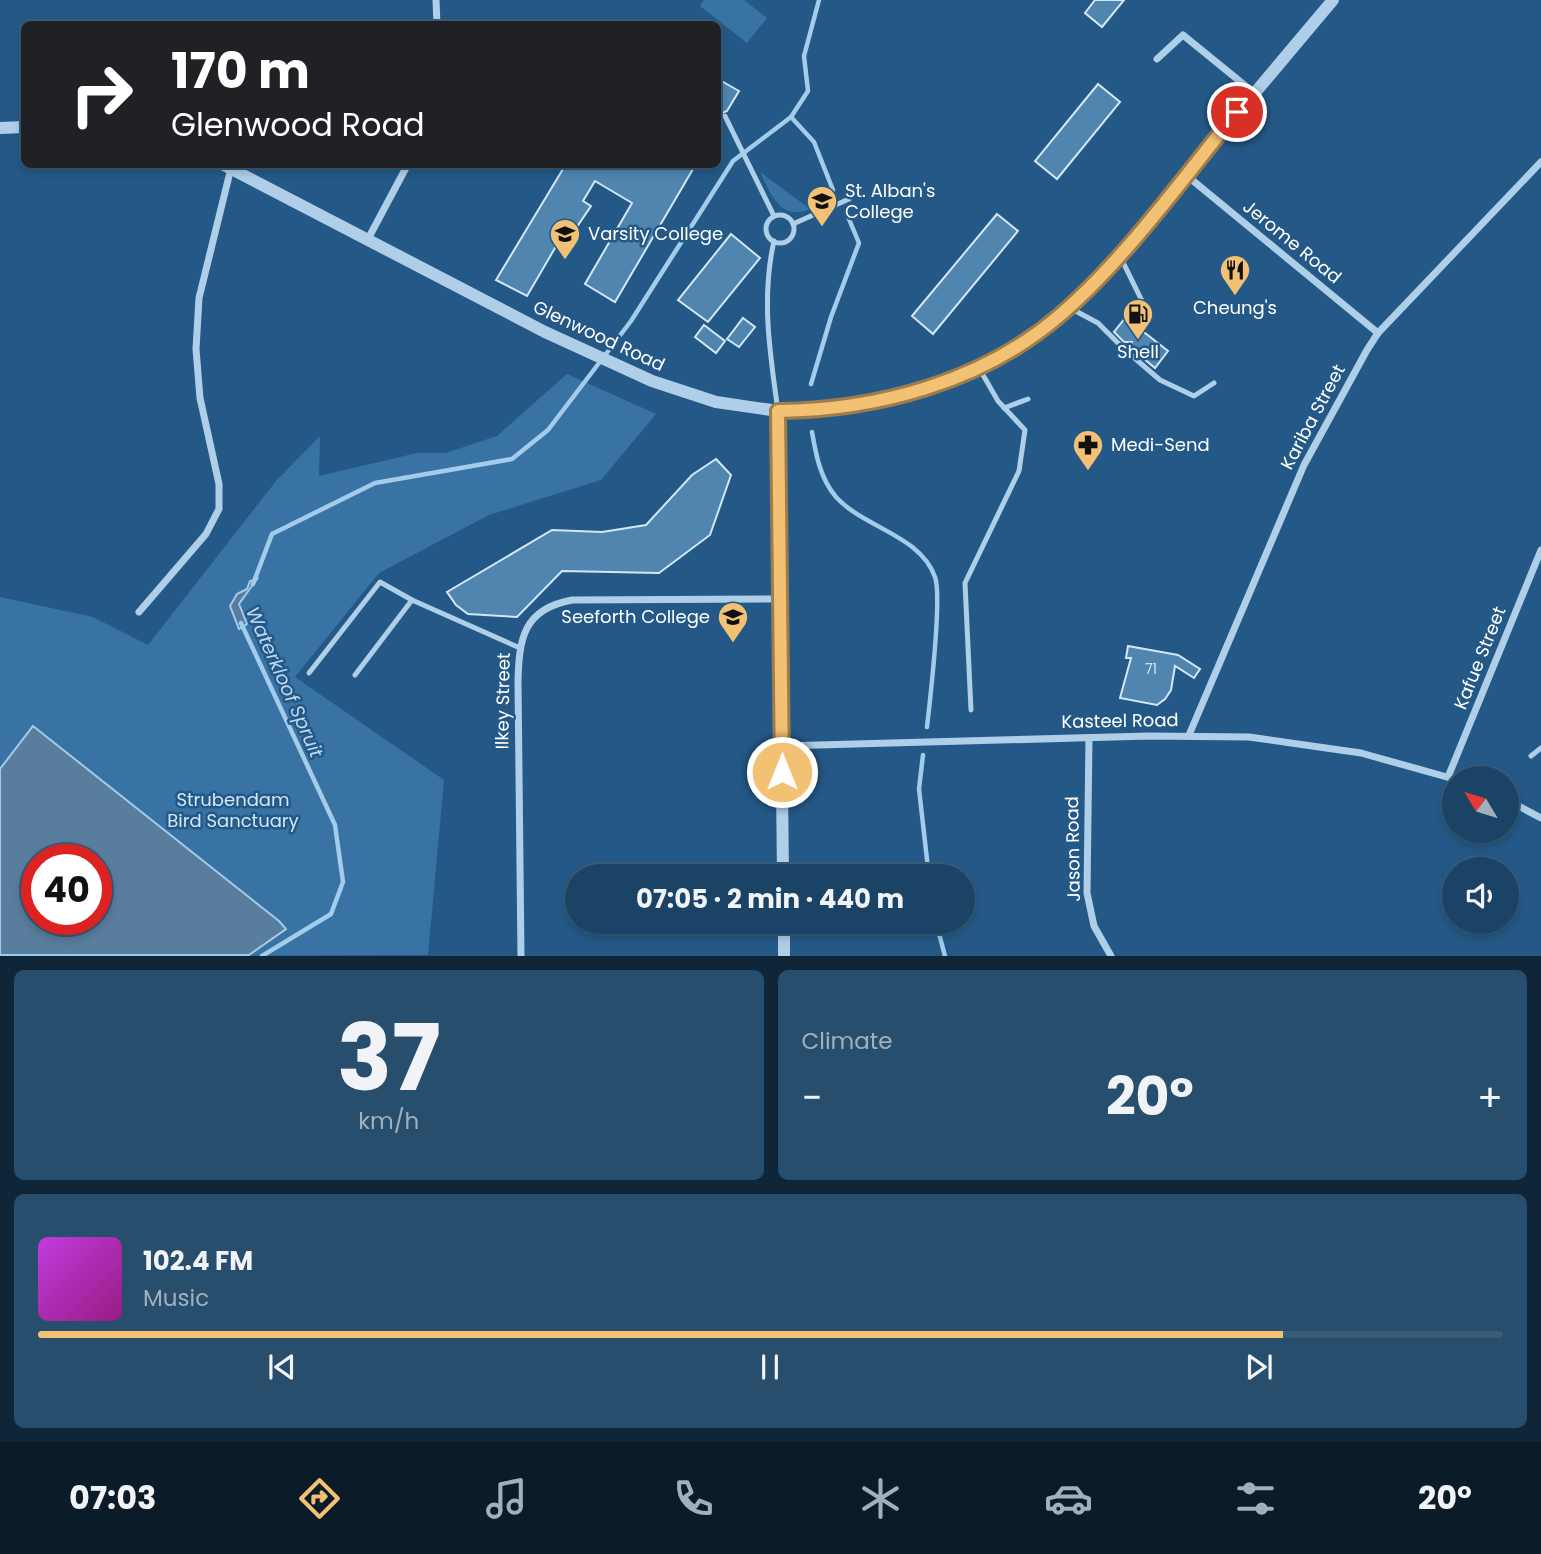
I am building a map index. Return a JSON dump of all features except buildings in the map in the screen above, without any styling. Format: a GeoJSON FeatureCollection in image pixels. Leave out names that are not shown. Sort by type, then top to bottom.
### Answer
{"type":"FeatureCollection","features":[{"type":"Feature","properties":{"kind":"street"},"geometry":{"type":"LineString","coordinates":[[436,0],[437,21]]}},
{"type":"Feature","properties":{"kind":"street","name":"Glenwood Road"},"geometry":{"type":"LineString","coordinates":[[231,168],[590,354],[617,367],[716,402],[778,411],[893,397],[979,368],[1024,342],[1069,307],[1119,254],[1333,0]]}},
{"type":"Feature","properties":{"kind":"street"},"geometry":{"type":"LineString","coordinates":[[1157,59],[1183,35],[1253,92]]}},
{"type":"Feature","properties":{"kind":"street"},"geometry":{"type":"LineString","coordinates":[[0,128],[21,127]]}},
{"type":"Feature","properties":{"kind":"street","name":"Kariba Street"},"geometry":{"type":"LineString","coordinates":[[1189,735],[1312,448],[1378,333],[1541,162]]}},
{"type":"Feature","properties":{"kind":"street"},"geometry":{"type":"LineString","coordinates":[[139,612],[201,541],[218,513],[219,484],[201,409],[196,349],[199,298],[227,168]]}},
{"type":"Feature","properties":{"kind":"street"},"geometry":{"type":"LineString","coordinates":[[368,239],[406,168]]}},
{"type":"Feature","properties":{"kind":"street","name":"Jerome Road"},"geometry":{"type":"LineString","coordinates":[[1186,175],[1378,333]]}},
{"type":"Feature","properties":{"kind":"street"},"geometry":{"type":"LineString","coordinates":[[778,411],[783,864]]}},
{"type":"Feature","properties":{"kind":"street","name":"Kafue Street"},"geometry":{"type":"LineString","coordinates":[[1456,766],[1541,550]]}},
{"type":"Feature","properties":{"kind":"street","name":"Ilkey Street"},"geometry":{"type":"LineString","coordinates":[[521,956],[520,648],[524,630],[538,615],[564,602],[781,599]]}},
{"type":"Feature","properties":{"kind":"street","name":"Kasteel Road"},"geometry":{"type":"LineString","coordinates":[[782,746],[1189,735],[1249,737],[1310,744],[1388,759],[1442,775]]}},
{"type":"Feature","properties":{"kind":"street","name":"Jason Road"},"geometry":{"type":"LineString","coordinates":[[1089,738],[1088,903],[1094,926],[1111,956]]}},
{"type":"Feature","properties":{"kind":"street"},"geometry":{"type":"LineString","coordinates":[[1519,806],[1541,818]]}},
{"type":"Feature","properties":{"kind":"street"},"geometry":{"type":"LineString","coordinates":[[784,934],[784,956]]}},
{"type":"Feature","properties":{"kind":"lane"},"geometry":{"type":"LineString","coordinates":[[725,116],[774,216]]}},
{"type":"Feature","properties":{"kind":"lane"},"geometry":{"type":"LineString","coordinates":[[793,224],[849,199]]}},
{"type":"Feature","properties":{"kind":"lane"},"geometry":{"type":"LineString","coordinates":[[774,216],[786,216],[793,224]]}},
{"type":"Feature","properties":{"kind":"lane"},"geometry":{"type":"LineString","coordinates":[[774,216],[766,229],[774,241],[782,243],[790,239],[793,224]]}},
{"type":"Feature","properties":{"kind":"lane"},"geometry":{"type":"LineString","coordinates":[[774,241],[768,274],[768,317],[770,366],[778,411]]}},
{"type":"Feature","properties":{"kind":"lane"},"geometry":{"type":"LineString","coordinates":[[1119,254],[1143,303],[1141,329]]}},
{"type":"Feature","properties":{"kind":"lane"},"geometry":{"type":"LineString","coordinates":[[1069,307],[1098,323],[1160,380],[1194,396],[1214,383]]}},
{"type":"Feature","properties":{"kind":"lane"},"geometry":{"type":"LineString","coordinates":[[971,710],[965,583],[1018,471],[1025,430],[1004,408],[979,368]]}},
{"type":"Feature","properties":{"kind":"lane"},"geometry":{"type":"LineString","coordinates":[[1004,408],[1028,399]]}},
{"type":"Feature","properties":{"kind":"lane"},"geometry":{"type":"LineString","coordinates":[[309,673],[380,582],[412,600],[520,648]]}},
{"type":"Feature","properties":{"kind":"lane"},"geometry":{"type":"LineString","coordinates":[[355,675],[412,600]]}},
{"type":"Feature","properties":{"kind":"lane"},"geometry":{"type":"LineString","coordinates":[[1531,756],[1541,748]]}},
{"type":"Feature","properties":{"kind":"green space"},"geometry":{"type":"Polygon","coordinates":[[[704,0],[744,0],[767,18],[747,43],[700,6],[704,0]]]}},
{"type":"Feature","properties":{"kind":"green space"},"geometry":{"type":"Polygon","coordinates":[[[760,172],[810,209],[791,212],[784,209],[773,197],[760,172]]]}},
{"type":"Feature","properties":{"kind":"green space","name":"Strubendam Bird Sanctuary"},"geometry":{"type":"Polygon","coordinates":[[[567,374],[656,414],[601,480],[489,515],[379,573],[295,677],[444,780],[428,955],[0,956],[0,597],[93,617],[148,645],[276,481],[320,436],[319,476],[417,453],[446,453],[497,436],[567,374]]]}},
{"type":"Feature","properties":{"kind":"shaded area"},"geometry":{"type":"Polygon","coordinates":[[[257,579],[239,604],[247,624],[239,629],[230,606],[237,594],[247,589],[250,581],[257,579]]]}},
{"type":"Feature","properties":{"kind":"shaded area"},"geometry":{"type":"Polygon","coordinates":[[[33,726],[286,929],[249,955],[0,955],[0,769],[33,726]]]}},
{"type":"Feature","properties":{"kind":"waterway","name":"Waterkloof Spruit"},"geometry":{"type":"LineString","coordinates":[[253,584],[272,534],[375,483],[512,459],[548,430],[631,321],[733,161],[791,117],[808,91],[804,56],[819,0]]}},
{"type":"Feature","properties":{"kind":"waterway"},"geometry":{"type":"LineString","coordinates":[[791,117],[814,142],[833,190]]}},
{"type":"Feature","properties":{"kind":"waterway"},"geometry":{"type":"LineString","coordinates":[[811,384],[831,317],[859,243],[846,212]]}},
{"type":"Feature","properties":{"kind":"waterway"},"geometry":{"type":"LineString","coordinates":[[812,432],[822,474],[836,497],[861,517],[917,551],[928,563],[935,577],[936,626],[927,727]]}},
{"type":"Feature","properties":{"kind":"waterway","name":"Waterkloof Spruit"},"geometry":{"type":"LineString","coordinates":[[241,623],[335,825],[343,882],[331,914],[262,956]]}},
{"type":"Feature","properties":{"kind":"waterway"},"geometry":{"type":"LineString","coordinates":[[923,755],[919,789],[928,864]]}},
{"type":"Feature","properties":{"kind":"waterway"},"geometry":{"type":"LineString","coordinates":[[939,934],[945,956]]}},
{"type":"Feature","properties":{"kind":"place","name":"St. Alban's College"},"geometry":{"type":"Point","coordinates":[822,228]}},
{"type":"Feature","properties":{"kind":"place","name":"Varsity College"},"geometry":{"type":"Point","coordinates":[565,261]}},
{"type":"Feature","properties":{"kind":"place","name":"Cheung's"},"geometry":{"type":"Point","coordinates":[1235,297]}},
{"type":"Feature","properties":{"kind":"place","name":"Shell"},"geometry":{"type":"Point","coordinates":[1138,341]}},
{"type":"Feature","properties":{"kind":"place","name":"Medi-Send"},"geometry":{"type":"Point","coordinates":[1088,472]}},
{"type":"Feature","properties":{"kind":"place","name":"Seeforth College"},"geometry":{"type":"Point","coordinates":[733,644]}},
{"type":"Feature","properties":{"kind":"route"},"geometry":{"type":"LineString","coordinates":[[782,772],[778,411],[858,404],[909,393],[979,368],[1024,342],[1074,303],[1110,265],[1237,112]]}}]}
